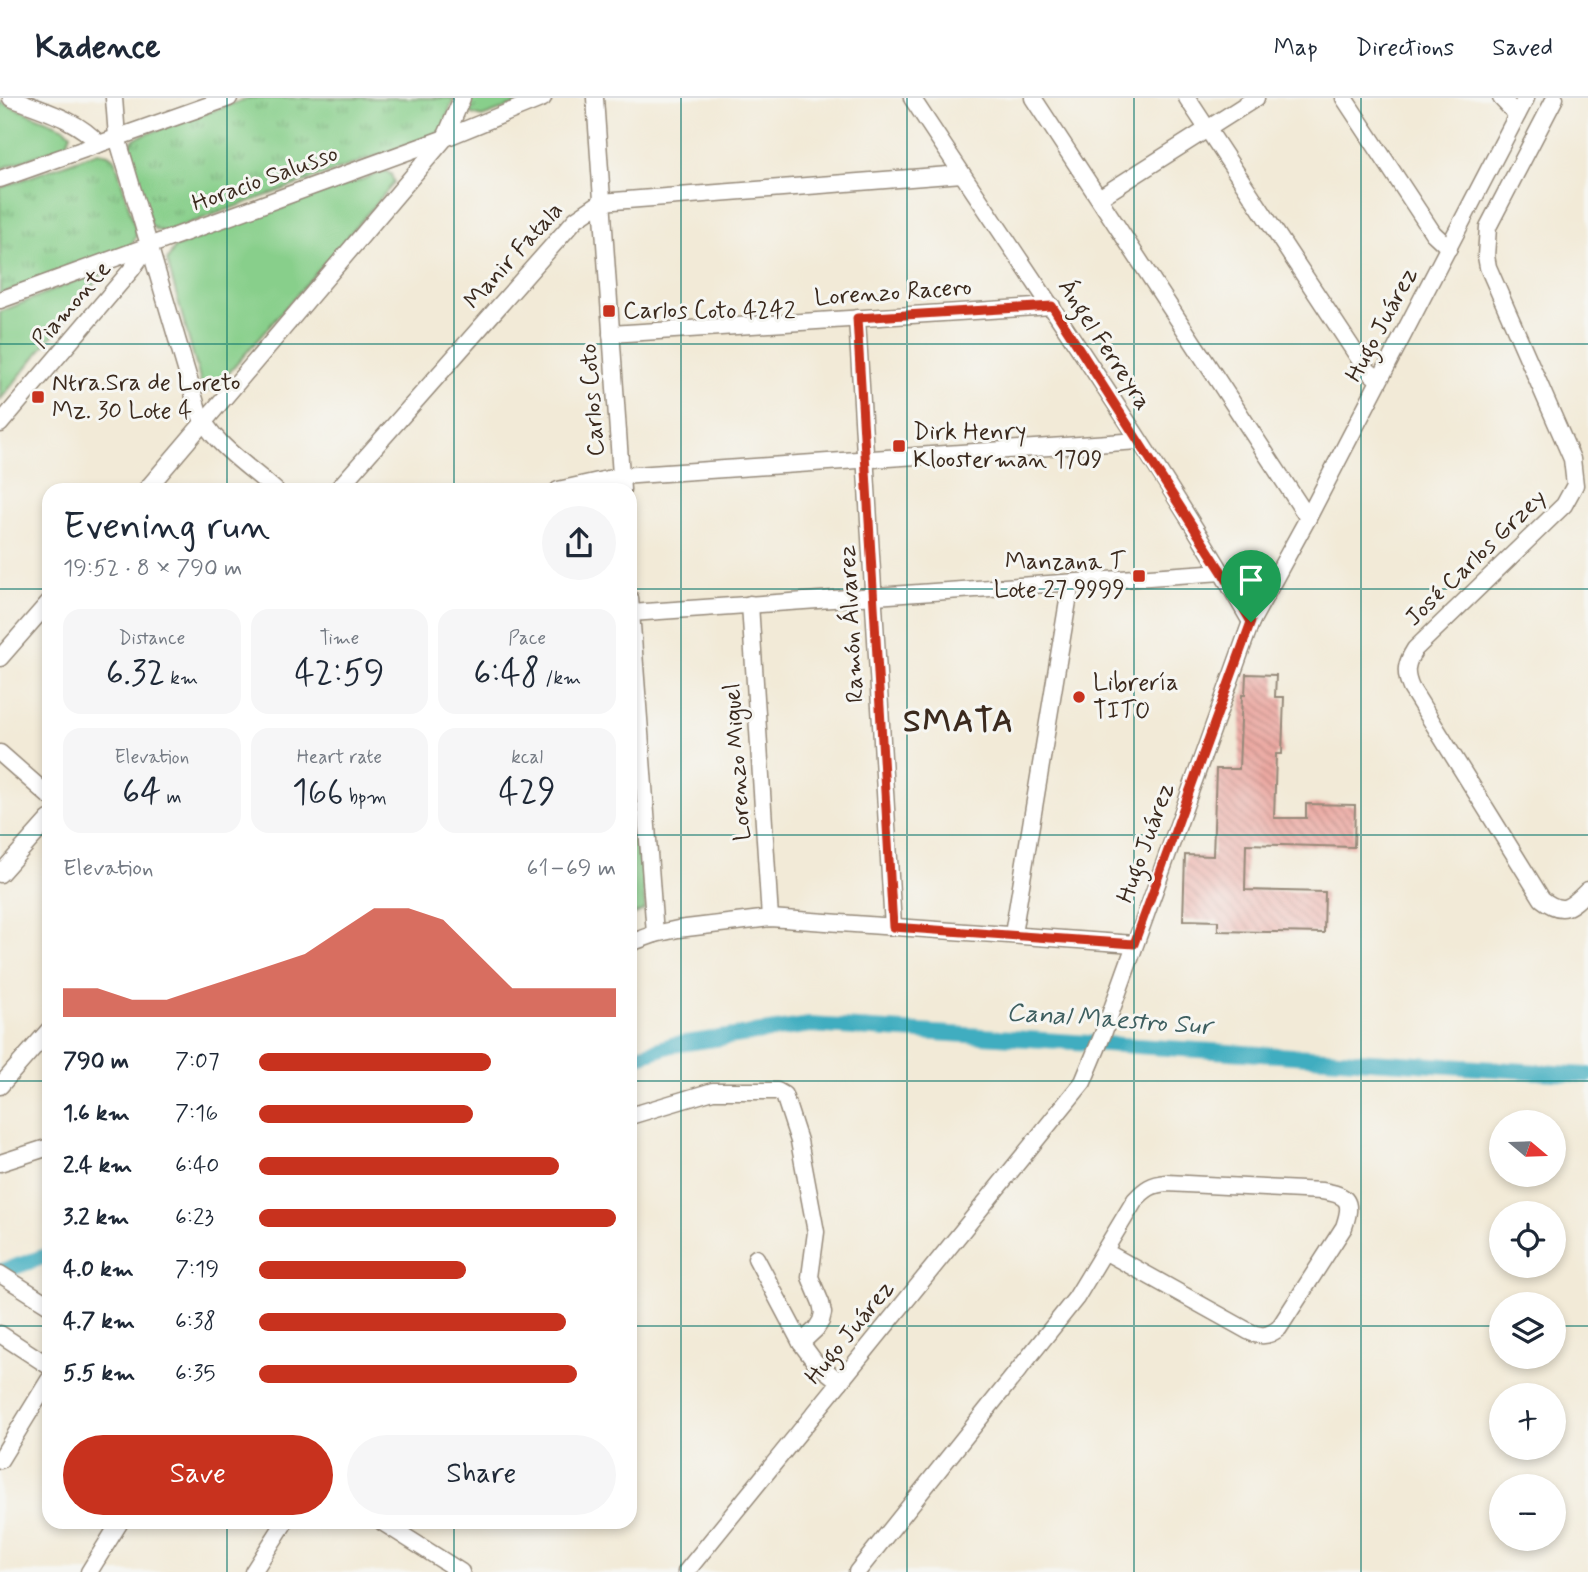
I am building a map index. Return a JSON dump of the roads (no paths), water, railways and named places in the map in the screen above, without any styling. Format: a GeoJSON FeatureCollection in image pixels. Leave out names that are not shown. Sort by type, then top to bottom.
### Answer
{"type":"FeatureCollection","features":[{"type":"Feature","properties":{"kind":"street"},"geometry":{"type":"LineString","coordinates":[[11,98],[77,124],[88,131],[99,144]]}},
{"type":"Feature","properties":{"kind":"street"},"geometry":{"type":"LineString","coordinates":[[114,98],[117,137],[203,424],[267,483]]}},
{"type":"Feature","properties":{"kind":"street"},"geometry":{"type":"LineString","coordinates":[[0,179],[229,98]]}},
{"type":"Feature","properties":{"kind":"street"},"geometry":{"type":"LineString","coordinates":[[152,483],[445,138],[462,98]]}},
{"type":"Feature","properties":{"kind":"street","name":"Horacio Salusso"},"geometry":{"type":"LineString","coordinates":[[0,300],[445,138],[543,98]]}},
{"type":"Feature","properties":{"kind":"street","name":"Carlos Coto"},"geometry":{"type":"LineString","coordinates":[[595,98],[622,483]]}},
{"type":"Feature","properties":{"kind":"street","name":"Ángel Ferreyra"},"geometry":{"type":"LineString","coordinates":[[912,98],[1052,306],[1222,572],[1251,622]]}},
{"type":"Feature","properties":{"kind":"street"},"geometry":{"type":"LineString","coordinates":[[1032,98],[1308,518]]}},
{"type":"Feature","properties":{"kind":"street"},"geometry":{"type":"LineString","coordinates":[[1187,98],[1366,369],[1378,379]]}},
{"type":"Feature","properties":{"kind":"street"},"geometry":{"type":"LineString","coordinates":[[1099,198],[1256,98]]}},
{"type":"Feature","properties":{"kind":"street"},"geometry":{"type":"LineString","coordinates":[[1344,98],[1433,233],[1449,247]]}},
{"type":"Feature","properties":{"kind":"street"},"geometry":{"type":"LineString","coordinates":[[1501,98],[1517,115]]}},
{"type":"Feature","properties":{"kind":"street","name":"Hugo Juárez"},"geometry":{"type":"LineString","coordinates":[[686,1572],[1083,1082],[1103,1034],[1251,622],[1308,518],[1526,98]]}},
{"type":"Feature","properties":{"kind":"street","name":"José Carlos Grzey"},"geometry":{"type":"LineString","coordinates":[[1555,98],[1488,227],[1486,256],[1488,267],[1572,458],[1575,485],[1564,505],[1415,649],[1407,661],[1406,669],[1407,679],[1418,700],[1542,899],[1556,908],[1564,909],[1573,905],[1588,890]]}},
{"type":"Feature","properties":{"kind":"street","name":"Manir Fatala"},"geometry":{"type":"LineString","coordinates":[[343,483],[576,219],[601,202],[962,174]]}},
{"type":"Feature","properties":{"kind":"street","name":"Piamonte"},"geometry":{"type":"LineString","coordinates":[[0,424],[132,270],[149,245]]}},
{"type":"Feature","properties":{"kind":"street","name":"Lorenzo Racero"},"geometry":{"type":"LineString","coordinates":[[611,334],[1052,306]]}},
{"type":"Feature","properties":{"kind":"street","name":"Ramón Álvarez"},"geometry":{"type":"LineString","coordinates":[[857,318],[893,927]]}},
{"type":"Feature","properties":{"kind":"street"},"geometry":{"type":"LineString","coordinates":[[622,483],[865,458],[1139,441]]}},
{"type":"Feature","properties":{"kind":"street"},"geometry":{"type":"LineString","coordinates":[[637,606],[750,604],[1222,572]]}},
{"type":"Feature","properties":{"kind":"street"},"geometry":{"type":"LineString","coordinates":[[1013,934],[1071,583]]}},
{"type":"Feature","properties":{"kind":"street","name":"Lorenzo Miguel"},"geometry":{"type":"LineString","coordinates":[[750,604],[770,918]]}},
{"type":"Feature","properties":{"kind":"street"},"geometry":{"type":"LineString","coordinates":[[0,658],[42,610]]}},
{"type":"Feature","properties":{"kind":"street"},"geometry":{"type":"LineString","coordinates":[[637,688],[655,934]]}},
{"type":"Feature","properties":{"kind":"street"},"geometry":{"type":"LineString","coordinates":[[0,753],[42,790]]}},
{"type":"Feature","properties":{"kind":"street"},"geometry":{"type":"LineString","coordinates":[[0,874],[42,826]]}},
{"type":"Feature","properties":{"kind":"street"},"geometry":{"type":"LineString","coordinates":[[637,940],[655,934],[770,918],[1134,944]]}},
{"type":"Feature","properties":{"kind":"street"},"geometry":{"type":"LineString","coordinates":[[0,1086],[42,1038]]}},
{"type":"Feature","properties":{"kind":"street"},"geometry":{"type":"LineString","coordinates":[[637,1114],[713,1091],[778,1091],[784,1096],[799,1141],[816,1232],[810,1277],[823,1312],[816,1329],[801,1343]]}},
{"type":"Feature","properties":{"kind":"street"},"geometry":{"type":"LineString","coordinates":[[0,1163],[42,1149]]}},
{"type":"Feature","properties":{"kind":"street"},"geometry":{"type":"LineString","coordinates":[[857,1572],[1076,1298],[1135,1200],[1153,1184],[1167,1182],[1322,1191],[1345,1197],[1348,1205],[1349,1215],[1345,1227],[1279,1328],[1266,1336],[1257,1336],[1106,1252]]}},
{"type":"Feature","properties":{"kind":"street"},"geometry":{"type":"LineString","coordinates":[[756,1258],[801,1343],[815,1362],[839,1382]]}},
{"type":"Feature","properties":{"kind":"street"},"geometry":{"type":"LineString","coordinates":[[0,1274],[42,1300]]}},
{"type":"Feature","properties":{"kind":"street"},"geometry":{"type":"LineString","coordinates":[[0,1334],[42,1361]]}},
{"type":"Feature","properties":{"kind":"street"},"geometry":{"type":"LineString","coordinates":[[1,1457],[42,1391]]}},
{"type":"Feature","properties":{"kind":"street"},"geometry":{"type":"LineString","coordinates":[[89,1572],[116,1529]]}},
{"type":"Feature","properties":{"kind":"street"},"geometry":{"type":"LineString","coordinates":[[253,1572],[281,1529]]}},
{"type":"Feature","properties":{"kind":"street"},"geometry":{"type":"LineString","coordinates":[[393,1529],[461,1572]]}},
{"type":"Feature","properties":{"kind":"waterway","name":"Canal Maestro Sur"},"geometry":{"type":"LineString","coordinates":[[637,1057],[672,1045],[810,1025],[1588,1075]]}},
{"type":"Feature","properties":{"kind":"waterway","name":"Canal Maestro Sur"},"geometry":{"type":"LineString","coordinates":[[0,1272],[42,1257]]}},
{"type":"Feature","properties":{"kind":"place","name":"Carlos Coto 4242"},"geometry":{"type":"Point","coordinates":[609,311]}},
{"type":"Feature","properties":{"kind":"place","name":"Ntra.Sra de Loreto Mz. 30 Lote 4"},"geometry":{"type":"Point","coordinates":[38,397]}},
{"type":"Feature","properties":{"kind":"place","name":"Dirk Henry Kloosterman 1709"},"geometry":{"type":"Point","coordinates":[899,446]}},
{"type":"Feature","properties":{"kind":"place","name":"Manzana T Lote 27 9999"},"geometry":{"type":"Point","coordinates":[1139,576]}},
{"type":"Feature","properties":{"kind":"place","name":"Librería TITO"},"geometry":{"type":"Point","coordinates":[1079,697]}},
{"type":"Feature","properties":{"kind":"district","name":"SMATA"},"geometry":{"type":"Point","coordinates":[959,722]}}]}
